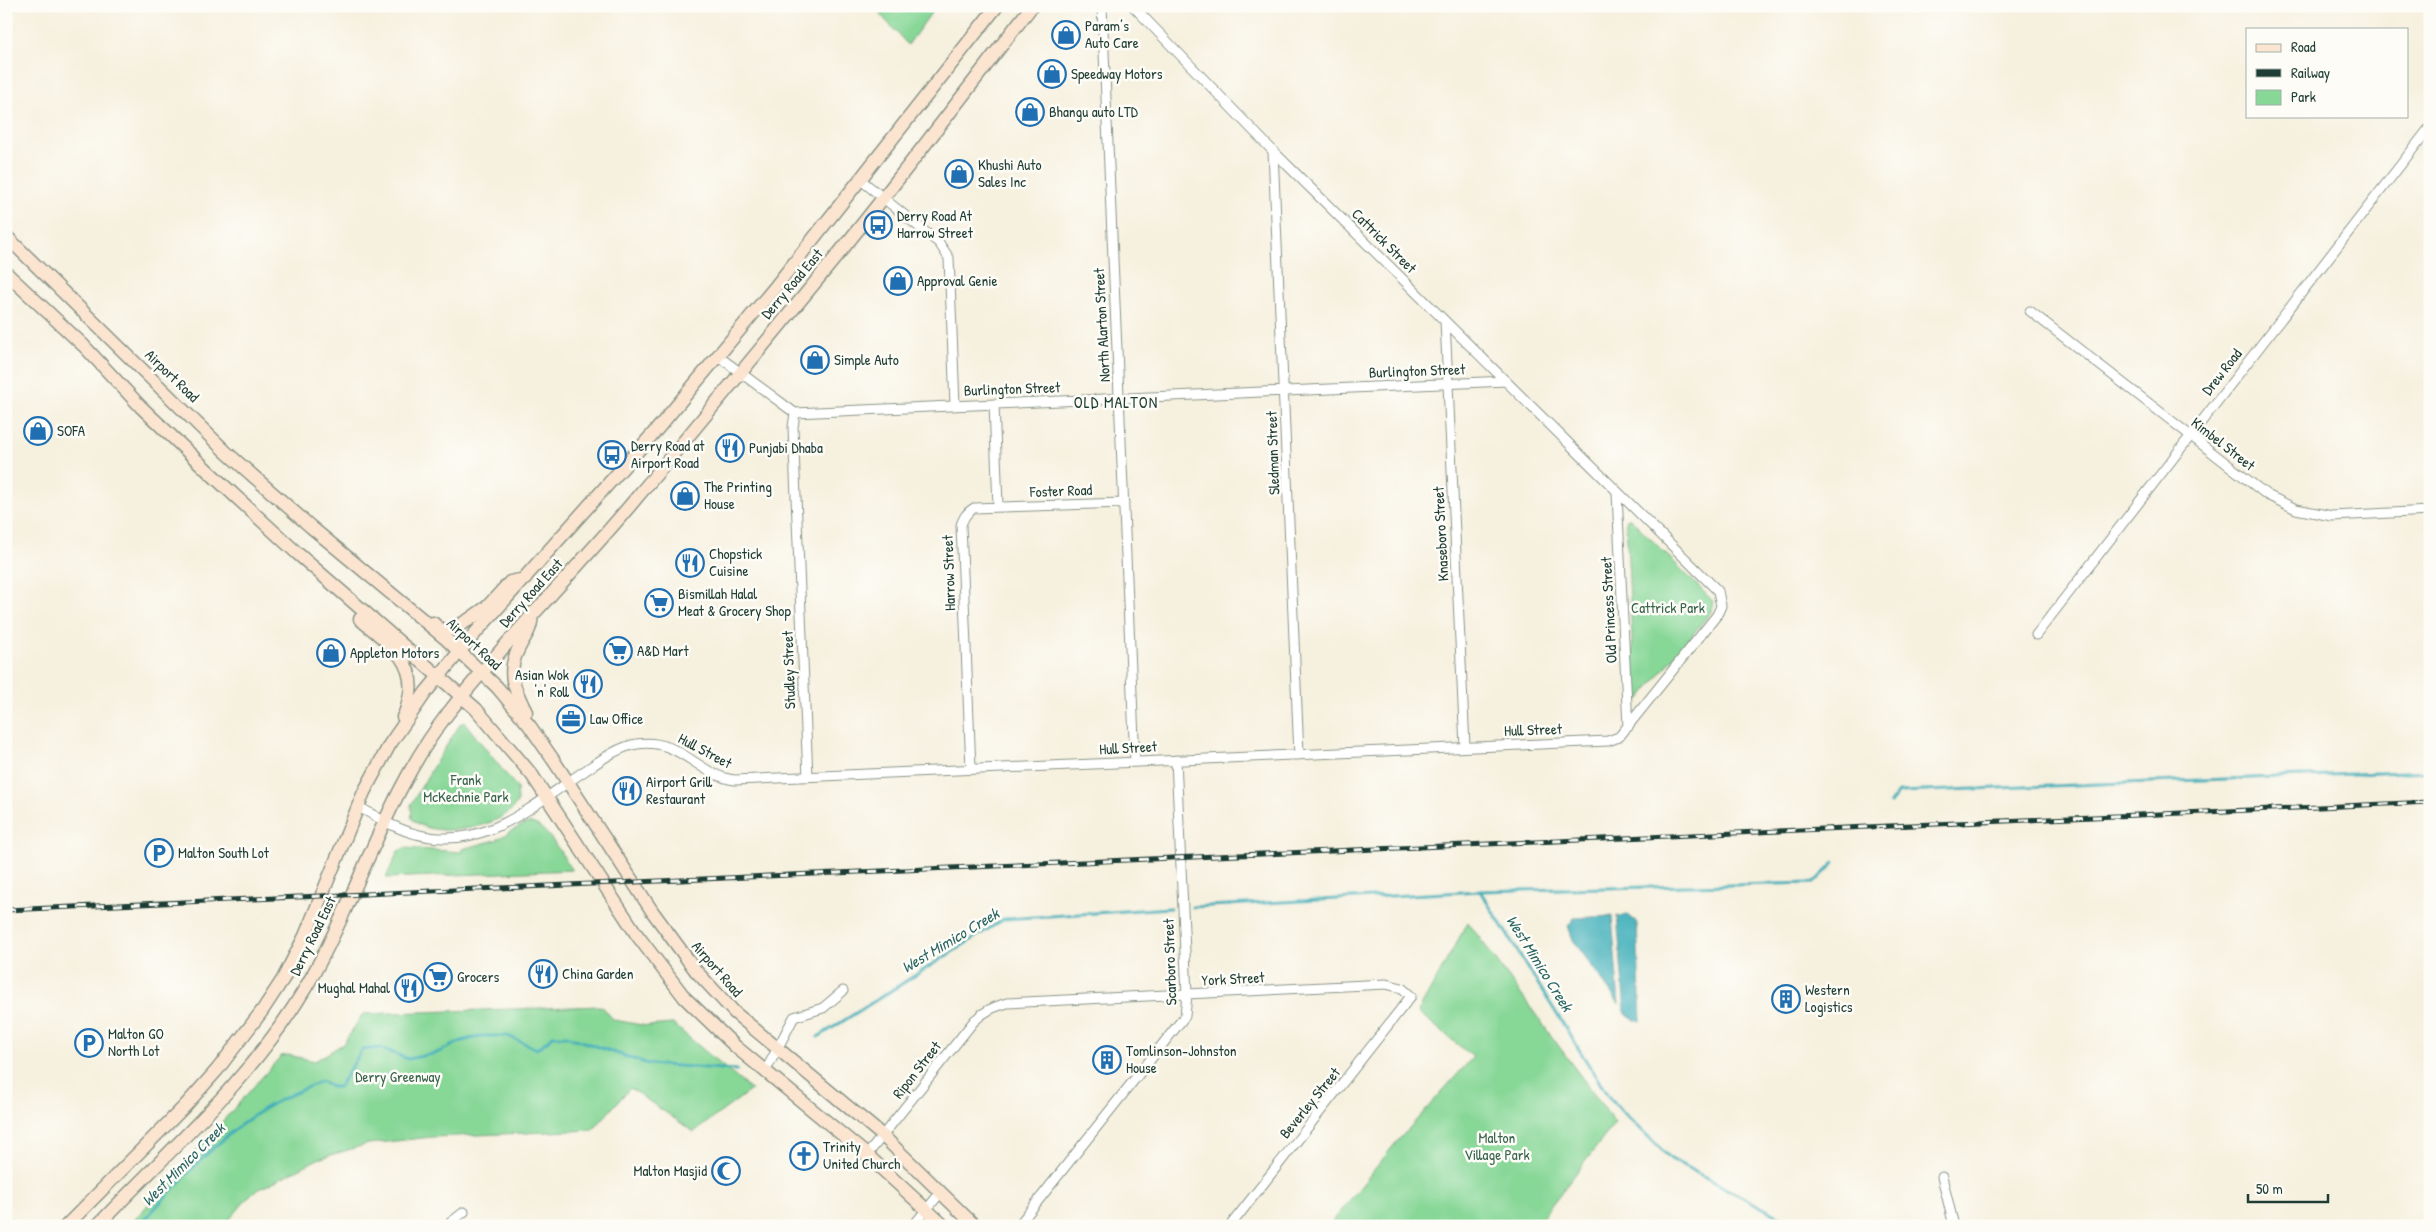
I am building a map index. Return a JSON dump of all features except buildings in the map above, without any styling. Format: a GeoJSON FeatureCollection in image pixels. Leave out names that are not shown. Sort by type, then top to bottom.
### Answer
{"type":"FeatureCollection","features":[{"type":"Feature","properties":{"kind":"main road","name":"Derry Road East"},"geometry":{"type":"LineString","coordinates":[[66,1226],[192,1099],[217,1070],[262,1011],[283,979],[305,936],[357,806],[390,744],[439,676],[659,427],[861,180],[998,6]]}},
{"type":"Feature","properties":{"kind":"main road","name":"Derry Road East"},"geometry":{"type":"LineString","coordinates":[[96,1226],[229,1088],[285,1022],[308,984],[386,821],[420,756],[462,697],[532,613],[597,545],[741,372],[882,198],[1032,6]]}},
{"type":"Feature","properties":{"kind":"main road","name":"Airport Road"},"geometry":{"type":"LineString","coordinates":[[6,236],[226,452],[482,673],[508,700],[529,726],[569,782],[676,945],[735,1013],[883,1136],[975,1226]]}},
{"type":"Feature","properties":{"kind":"main road"},"geometry":{"type":"LineString","coordinates":[[6,273],[84,346],[141,406],[208,470],[462,697],[518,756],[637,935],[671,981],[716,1028],[765,1072],[867,1155],[944,1226]]}},
{"type":"Feature","properties":{"kind":"main road"},"geometry":{"type":"LineString","coordinates":[[372,577],[378,577],[441,630],[453,628],[470,620],[487,607],[510,582],[526,579]]}},
{"type":"Feature","properties":{"kind":"main road"},"geometry":{"type":"LineString","coordinates":[[353,601],[356,616],[397,651],[409,671],[411,684],[405,714],[390,739],[390,744]]}},
{"type":"Feature","properties":{"kind":"main road"},"geometry":{"type":"LineString","coordinates":[[529,726],[530,719],[516,696],[512,675],[516,653],[532,628],[532,613]]}},
{"type":"Feature","properties":{"kind":"street","name":"North Alarton Street"},"geometry":{"type":"LineString","coordinates":[[1102,6],[1135,762]]}},
{"type":"Feature","properties":{"kind":"street","name":"Cattrick Street"},"geometry":{"type":"LineString","coordinates":[[1133,6],[1273,151],[1617,493]]}},
{"type":"Feature","properties":{"kind":"street","name":"Drew Road"},"geometry":{"type":"LineString","coordinates":[[2036,635],[2430,127]]}},
{"type":"Feature","properties":{"kind":"street","name":"Sledman Street"},"geometry":{"type":"LineString","coordinates":[[1273,151],[1299,755]]}},
{"type":"Feature","properties":{"kind":"street"},"geometry":{"type":"LineString","coordinates":[[861,180],[939,243],[949,258],[955,405]]}},
{"type":"Feature","properties":{"kind":"street","name":"Kimbel Street"},"geometry":{"type":"LineString","coordinates":[[2030,311],[2267,495],[2296,509],[2332,516],[2430,511]]}},
{"type":"Feature","properties":{"kind":"street","name":"Knaseboro Street"},"geometry":{"type":"LineString","coordinates":[[1445,321],[1465,746]]}},
{"type":"Feature","properties":{"kind":"street"},"geometry":{"type":"LineString","coordinates":[[718,356],[795,413]]}},
{"type":"Feature","properties":{"kind":"street","name":"Burlington Street"},"geometry":{"type":"LineString","coordinates":[[795,413],[1506,381]]}},
{"type":"Feature","properties":{"kind":"street"},"geometry":{"type":"LineString","coordinates":[[994,404],[998,506]]}},
{"type":"Feature","properties":{"kind":"street","name":"Studley Street"},"geometry":{"type":"LineString","coordinates":[[795,413],[793,427],[808,777]]}},
{"type":"Feature","properties":{"kind":"street","name":"Old Princess Street"},"geometry":{"type":"LineString","coordinates":[[1617,493],[1628,727]]}},
{"type":"Feature","properties":{"kind":"street","name":"Hull Street"},"geometry":{"type":"LineString","coordinates":[[357,806],[408,832],[426,837],[447,839],[473,837],[496,829],[624,748],[643,743],[658,744],[675,749],[716,775],[730,780],[1608,741],[1619,737],[1628,727],[1717,615],[1721,601],[1716,587],[1617,493]]}},
{"type":"Feature","properties":{"kind":"street","name":"Foster Road"},"geometry":{"type":"LineString","coordinates":[[998,506],[1124,503]]}},
{"type":"Feature","properties":{"kind":"street","name":"Harrow Street"},"geometry":{"type":"LineString","coordinates":[[971,769],[961,525],[967,512],[974,508],[998,506]]}},
{"type":"Feature","properties":{"kind":"street","name":"Scarboro Street"},"geometry":{"type":"LineString","coordinates":[[1018,1226],[1185,1016],[1187,995],[1176,760]]}},
{"type":"Feature","properties":{"kind":"street","name":"York Street"},"geometry":{"type":"LineString","coordinates":[[993,1008],[1007,1003],[1386,984],[1402,988],[1411,996]]}},
{"type":"Feature","properties":{"kind":"street"},"geometry":{"type":"LineString","coordinates":[[765,1072],[794,1017],[823,1008],[843,991]]}},
{"type":"Feature","properties":{"kind":"street","name":"Beverley Street"},"geometry":{"type":"LineString","coordinates":[[1230,1226],[1411,996]]}},
{"type":"Feature","properties":{"kind":"street","name":"Ripon Street"},"geometry":{"type":"LineString","coordinates":[[867,1155],[974,1021],[985,1011],[993,1008]]}},
{"type":"Feature","properties":{"kind":"street"},"geometry":{"type":"LineString","coordinates":[[1942,1177],[1954,1226]]}},
{"type":"Feature","properties":{"kind":"street"},"geometry":{"type":"LineString","coordinates":[[913,1226],[941,1192]]}},
{"type":"Feature","properties":{"kind":"street"},"geometry":{"type":"LineString","coordinates":[[446,1226],[464,1212]]}},
{"type":"Feature","properties":{"kind":"green space"},"geometry":{"type":"Polygon","coordinates":[[[873,6],[936,6],[908,45],[873,6]]]}},
{"type":"Feature","properties":{"kind":"green space","name":"Cattrick Park"},"geometry":{"type":"Polygon","coordinates":[[[1629,517],[1713,601],[1711,612],[1639,700],[1635,696],[1626,521],[1629,517]]]}},
{"type":"Feature","properties":{"kind":"green space","name":"Frank McKechnie Park"},"geometry":{"type":"Polygon","coordinates":[[[461,723],[465,723],[517,788],[518,801],[511,810],[499,818],[484,824],[451,830],[422,826],[412,819],[411,805],[461,723]]]}},
{"type":"Feature","properties":{"kind":"green space","name":"Frank McKechnie Park"},"geometry":{"type":"Polygon","coordinates":[[[530,823],[542,829],[548,835],[572,870],[386,878],[398,851],[404,848],[462,852],[462,849],[496,840],[522,825],[530,823]]]}},
{"type":"Feature","properties":{"kind":"green space","name":"Malton Village Park"},"geometry":{"type":"Polygon","coordinates":[[[1468,922],[1615,1123],[1535,1226],[1329,1226],[1394,1145],[1473,1057],[1418,1012],[1468,922]]]}},
{"type":"Feature","properties":{"kind":"green space","name":"Derry Greenway"},"geometry":{"type":"Polygon","coordinates":[[[601,1006],[614,1020],[647,1026],[673,1024],[751,1090],[694,1132],[630,1088],[593,1130],[432,1137],[368,1144],[318,1159],[252,1193],[224,1226],[129,1226],[281,1056],[288,1055],[315,1061],[343,1044],[363,1014],[601,1006]]]}},
{"type":"Feature","properties":{"kind":"water"},"geometry":{"type":"Polygon","coordinates":[[[1628,915],[1637,922],[1641,1021],[1635,1021],[1625,1012],[1617,916],[1628,915]]]}},
{"type":"Feature","properties":{"kind":"water"},"geometry":{"type":"Polygon","coordinates":[[[1612,916],[1619,1004],[1573,940],[1568,926],[1574,918],[1612,916]]]}},
{"type":"Feature","properties":{"kind":"waterway"},"geometry":{"type":"LineString","coordinates":[[1890,803],[1899,792],[2430,771]]}},
{"type":"Feature","properties":{"kind":"waterway"},"geometry":{"type":"LineString","coordinates":[[1192,907],[1480,891],[1814,883],[1834,863]]}},
{"type":"Feature","properties":{"kind":"waterway","name":"West Mimico Creek"},"geometry":{"type":"LineString","coordinates":[[1480,891],[1610,1099],[1671,1159],[1797,1226]]}},
{"type":"Feature","properties":{"kind":"waterway","name":"West Mimico Creek"},"geometry":{"type":"LineString","coordinates":[[818,1037],[1004,919],[1170,908]]}},
{"type":"Feature","properties":{"kind":"waterway","name":"West Mimico Creek"},"geometry":{"type":"LineString","coordinates":[[139,1226],[211,1150],[242,1124],[274,1103],[321,1081],[331,1087],[339,1087],[362,1050],[380,1048],[408,1059],[437,1053],[462,1041],[482,1036],[508,1036],[537,1049],[553,1036],[566,1036],[648,1064],[737,1070]]}},
{"type":"Feature","properties":{"kind":"railway"},"geometry":{"type":"LineString","coordinates":[[6,910],[2430,802]]}},
{"type":"Feature","properties":{"kind":"place","name":"Param’s Auto Care"},"geometry":{"type":"Point","coordinates":[1066,35]}},
{"type":"Feature","properties":{"kind":"place","name":"Speedway Motors"},"geometry":{"type":"Point","coordinates":[1052,74]}},
{"type":"Feature","properties":{"kind":"place","name":"Bhangu auto LTD"},"geometry":{"type":"Point","coordinates":[1030,112]}},
{"type":"Feature","properties":{"kind":"place","name":"Khushi Auto Sales Inc"},"geometry":{"type":"Point","coordinates":[959,174]}},
{"type":"Feature","properties":{"kind":"place","name":"Derry Road At Harrow Street"},"geometry":{"type":"Point","coordinates":[878,225]}},
{"type":"Feature","properties":{"kind":"place","name":"Approval Genie"},"geometry":{"type":"Point","coordinates":[898,281]}},
{"type":"Feature","properties":{"kind":"place","name":"Simple Auto"},"geometry":{"type":"Point","coordinates":[815,360]}},
{"type":"Feature","properties":{"kind":"place","name":"SOFA"},"geometry":{"type":"Point","coordinates":[38,431]}},
{"type":"Feature","properties":{"kind":"place","name":"Punjabi Dhaba"},"geometry":{"type":"Point","coordinates":[730,448]}},
{"type":"Feature","properties":{"kind":"place","name":"Derry Road at Airport Road"},"geometry":{"type":"Point","coordinates":[612,455]}},
{"type":"Feature","properties":{"kind":"place","name":"The Printing House"},"geometry":{"type":"Point","coordinates":[685,496]}},
{"type":"Feature","properties":{"kind":"place","name":"Chopstick Cuisine"},"geometry":{"type":"Point","coordinates":[690,563]}},
{"type":"Feature","properties":{"kind":"place","name":"Bismillah Halal Meat & Grocery Shop"},"geometry":{"type":"Point","coordinates":[659,603]}},
{"type":"Feature","properties":{"kind":"place","name":"A&D Mart"},"geometry":{"type":"Point","coordinates":[618,651]}},
{"type":"Feature","properties":{"kind":"place","name":"Appleton Motors"},"geometry":{"type":"Point","coordinates":[331,653]}},
{"type":"Feature","properties":{"kind":"place","name":"Asian Wok 'n' Roll"},"geometry":{"type":"Point","coordinates":[588,684]}},
{"type":"Feature","properties":{"kind":"place","name":"Law Office"},"geometry":{"type":"Point","coordinates":[571,719]}},
{"type":"Feature","properties":{"kind":"place","name":"Airport Grill Restaurant"},"geometry":{"type":"Point","coordinates":[627,791]}},
{"type":"Feature","properties":{"kind":"place","name":"Malton South Lot"},"geometry":{"type":"Point","coordinates":[159,853]}},
{"type":"Feature","properties":{"kind":"place","name":"China Garden"},"geometry":{"type":"Point","coordinates":[543,974]}},
{"type":"Feature","properties":{"kind":"place","name":"Grocers"},"geometry":{"type":"Point","coordinates":[438,977]}},
{"type":"Feature","properties":{"kind":"place","name":"Mughal Mahal"},"geometry":{"type":"Point","coordinates":[409,988]}},
{"type":"Feature","properties":{"kind":"place","name":"Western Logistics"},"geometry":{"type":"Point","coordinates":[1786,999]}},
{"type":"Feature","properties":{"kind":"place","name":"Malton GO North Lot"},"geometry":{"type":"Point","coordinates":[89,1043]}},
{"type":"Feature","properties":{"kind":"place","name":"Tomlinson-Johnston House"},"geometry":{"type":"Point","coordinates":[1107,1060]}},
{"type":"Feature","properties":{"kind":"place","name":"Trinity United Church"},"geometry":{"type":"Point","coordinates":[804,1156]}},
{"type":"Feature","properties":{"kind":"place","name":"Malton Masjid"},"geometry":{"type":"Point","coordinates":[726,1171]}},
{"type":"Feature","properties":{"kind":"district","name":"OLD MALTON"},"geometry":{"type":"Point","coordinates":[1116,402]}}]}
